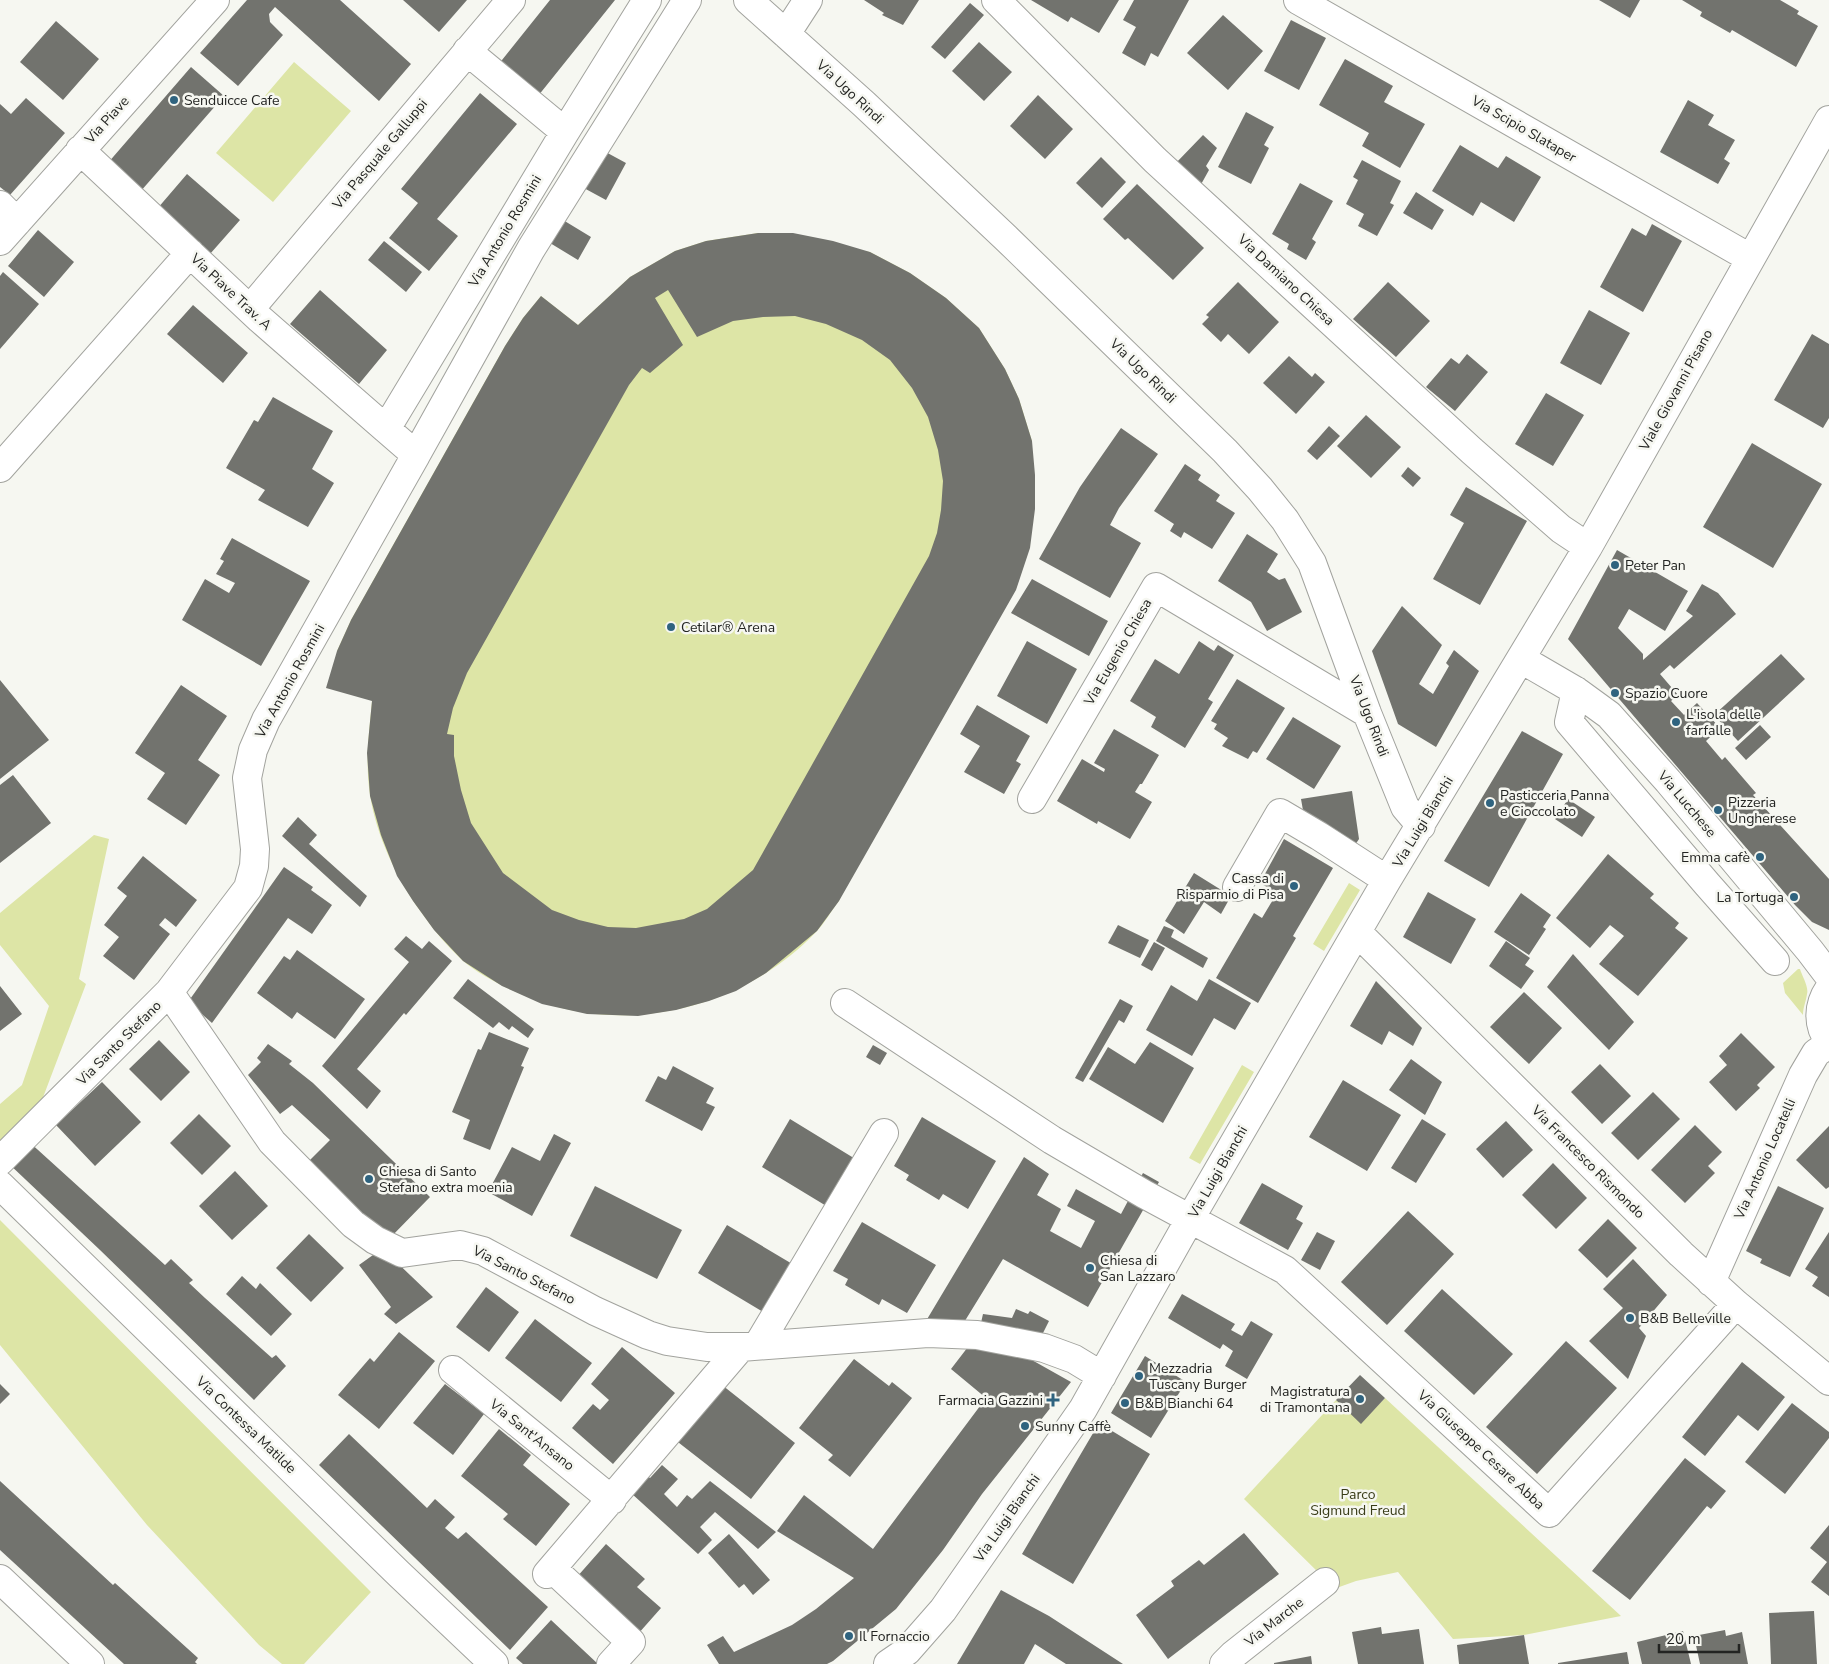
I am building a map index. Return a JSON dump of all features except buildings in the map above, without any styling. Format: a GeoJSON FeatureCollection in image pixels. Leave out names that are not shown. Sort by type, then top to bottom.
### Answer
{"type":"FeatureCollection","features":[{"type":"Feature","properties":{"kind":"street","name":"Via Pasquale Galluppi"},"geometry":{"type":"LineString","coordinates":[[250,309],[510,0]]}},
{"type":"Feature","properties":{"kind":"street","name":"Via Antonio Rosmini"},"geometry":{"type":"LineString","coordinates":[[386,429],[647,0]]}},
{"type":"Feature","properties":{"kind":"street","name":"Via Antonio Rosmini"},"geometry":{"type":"LineString","coordinates":[[169,992],[248,888],[254,866],[255,849],[247,778],[253,750],[266,720],[531,249],[687,0]]}},
{"type":"Feature","properties":{"kind":"street","name":"Via Ugo Rindi"},"geometry":{"type":"LineString","coordinates":[[748,0],[864,104],[1006,238],[1225,452],[1260,489],[1285,520],[1312,563],[1367,713],[1405,807],[1421,826]]}},
{"type":"Feature","properties":{"kind":"street"},"geometry":{"type":"LineString","coordinates":[[786,34],[808,0]]}},
{"type":"Feature","properties":{"kind":"street","name":"Via Damiano Chiesa"},"geometry":{"type":"LineString","coordinates":[[996,0],[1155,160],[1472,451],[1561,530],[1588,546]]}},
{"type":"Feature","properties":{"kind":"street","name":"Via Scipio Slataper"},"geometry":{"type":"LineString","coordinates":[[1298,0],[1750,258]]}},
{"type":"Feature","properties":{"kind":"street","name":"Via Piave"},"geometry":{"type":"LineString","coordinates":[[6,223],[80,150],[203,4]]}},
{"type":"Feature","properties":{"kind":"street"},"geometry":{"type":"LineString","coordinates":[[467,51],[565,132]]}},
{"type":"Feature","properties":{"kind":"street","name":"Viale Giovanni Pisano"},"geometry":{"type":"LineString","coordinates":[[1521,660],[1588,546],[1829,120]]}},
{"type":"Feature","properties":{"kind":"street","name":"Via Piave Trav. A"},"geometry":{"type":"LineString","coordinates":[[80,150],[250,309],[386,429]]}},
{"type":"Feature","properties":{"kind":"street"},"geometry":{"type":"LineString","coordinates":[[0,468],[190,253]]}},
{"type":"Feature","properties":{"kind":"street"},"geometry":{"type":"LineString","coordinates":[[386,429],[416,455]]}},
{"type":"Feature","properties":{"kind":"street","name":"Via Eugenio Chiesa"},"geometry":{"type":"LineString","coordinates":[[1032,799],[1156,587],[1367,713]]}},
{"type":"Feature","properties":{"kind":"street","name":"Via Lucchese"},"geometry":{"type":"LineString","coordinates":[[1521,660],[1576,691],[1609,715],[1735,860],[1829,976]]}},
{"type":"Feature","properties":{"kind":"street","name":"Via Luigi Bianchi"},"geometry":{"type":"LineString","coordinates":[[888,1664],[907,1651],[943,1610],[1083,1409],[1387,880],[1521,660]]}},
{"type":"Feature","properties":{"kind":"street"},"geometry":{"type":"LineString","coordinates":[[1576,691],[1569,722],[1775,961]]}},
{"type":"Feature","properties":{"kind":"street"},"geometry":{"type":"LineString","coordinates":[[1237,887],[1280,813],[1387,880]]}},
{"type":"Feature","properties":{"kind":"street"},"geometry":{"type":"LineString","coordinates":[[1707,884],[1735,860]]}},
{"type":"Feature","properties":{"kind":"street","name":"Via Francesco Rismondo"},"geometry":{"type":"LineString","coordinates":[[1358,933],[1681,1254],[1736,1304],[1829,1381]]}},
{"type":"Feature","properties":{"kind":"street"},"geometry":{"type":"LineString","coordinates":[[1829,989],[1822,1002],[1820,1019],[1829,1042]]}},
{"type":"Feature","properties":{"kind":"street","name":"Via Santo Stefano"},"geometry":{"type":"LineString","coordinates":[[0,1161],[169,992],[272,1142],[353,1224],[375,1240],[402,1253],[444,1246],[460,1245],[471,1247],[483,1251],[595,1311],[648,1335],[666,1340],[707,1347],[749,1346],[928,1333],[977,1335],[1044,1348],[1074,1359],[1102,1376]]}},
{"type":"Feature","properties":{"kind":"street"},"geometry":{"type":"LineString","coordinates":[[845,1003],[1052,1140],[1190,1220]]}},
{"type":"Feature","properties":{"kind":"street","name":"Via Antonio Locatelli"},"geometry":{"type":"LineString","coordinates":[[1711,1282],[1802,1075],[1816,1053],[1829,1042]]}},
{"type":"Feature","properties":{"kind":"street"},"geometry":{"type":"LineString","coordinates":[[611,1664],[631,1642],[552,1574],[612,1500],[749,1346],[884,1133]]}},
{"type":"Feature","properties":{"kind":"street","name":"Via Contessa Matilde"},"geometry":{"type":"LineString","coordinates":[[0,1185],[494,1664]]}},
{"type":"Feature","properties":{"kind":"street","name":"Via Giuseppe Cesare Abba"},"geometry":{"type":"LineString","coordinates":[[1190,1220],[1285,1270],[1549,1513],[1736,1304]]}},
{"type":"Feature","properties":{"kind":"street","name":"Via Sant'Ansano"},"geometry":{"type":"LineString","coordinates":[[453,1370],[612,1500]]}},
{"type":"Feature","properties":{"kind":"street"},"geometry":{"type":"LineString","coordinates":[[0,1579],[90,1664]]}},
{"type":"Feature","properties":{"kind":"street","name":"Via Marche"},"geometry":{"type":"LineString","coordinates":[[1224,1664],[1325,1582]]}},
{"type":"Feature","properties":{"kind":"green space"},"geometry":{"type":"Polygon","coordinates":[[[294,62],[351,111],[273,202],[216,153],[294,62]]]}},
{"type":"Feature","properties":{"kind":"green space","name":"Cetilar® Arena"},"geometry":{"type":"Polygon","coordinates":[[[758,233],[870,252],[910,273],[946,298],[979,328],[1005,369],[1019,399],[1032,441],[839,901],[816,932],[786,959],[753,981],[716,998],[678,1009],[638,1015],[598,1014],[559,1007],[521,994],[483,975],[468,965],[440,937],[412,899],[382,841],[373,810],[370,795],[368,759],[372,701],[337,651],[351,620],[505,346],[523,318],[541,296],[578,325],[630,277],[675,251],[706,241],[758,233]]]}},
{"type":"Feature","properties":{"kind":"green space"},"geometry":{"type":"Polygon","coordinates":[[[94,835],[109,839],[79,979],[86,984],[39,1108],[0,1146],[0,1104],[22,1085],[49,1006],[0,945],[0,913],[94,835]]]}},
{"type":"Feature","properties":{"kind":"green space"},"geometry":{"type":"Polygon","coordinates":[[[1349,883],[1360,890],[1324,951],[1313,944],[1349,883]]]}},
{"type":"Feature","properties":{"kind":"green space"},"geometry":{"type":"Polygon","coordinates":[[[1800,969],[1807,988],[1803,1015],[1785,993],[1783,983],[1800,969]]]}},
{"type":"Feature","properties":{"kind":"green space"},"geometry":{"type":"Polygon","coordinates":[[[1242,1065],[1254,1072],[1200,1164],[1189,1158],[1242,1065]]]}},
{"type":"Feature","properties":{"kind":"green space"},"geometry":{"type":"Polygon","coordinates":[[[0,1220],[371,1592],[304,1664],[282,1664],[259,1645],[147,1525],[0,1345],[0,1220]]]}},
{"type":"Feature","properties":{"kind":"green space","name":"Parco Sigmund Freud"},"geometry":{"type":"Polygon","coordinates":[[[1385,1398],[1621,1616],[1524,1635],[1453,1639],[1398,1572],[1356,1581],[1331,1590],[1323,1577],[1244,1499],[1336,1400],[1361,1423],[1385,1398]]]}},
{"type":"Feature","properties":{"kind":"place","name":"Senduicce Cafe"},"geometry":{"type":"Point","coordinates":[174,100]}},
{"type":"Feature","properties":{"kind":"place","name":"Peter Pan"},"geometry":{"type":"Point","coordinates":[1615,565]}},
{"type":"Feature","properties":{"kind":"place","name":"Cetilar® Arena"},"geometry":{"type":"Point","coordinates":[671,627]}},
{"type":"Feature","properties":{"kind":"place","name":"Spazio Cuore"},"geometry":{"type":"Point","coordinates":[1615,693]}},
{"type":"Feature","properties":{"kind":"place","name":"L'isola delle farfalle"},"geometry":{"type":"Point","coordinates":[1676,722]}},
{"type":"Feature","properties":{"kind":"place","name":"Pasticceria Panna e Cioccolato"},"geometry":{"type":"Point","coordinates":[1490,803]}},
{"type":"Feature","properties":{"kind":"place","name":"Pizzeria Ungherese"},"geometry":{"type":"Point","coordinates":[1718,810]}},
{"type":"Feature","properties":{"kind":"place","name":"Emma cafè"},"geometry":{"type":"Point","coordinates":[1760,857]}},
{"type":"Feature","properties":{"kind":"place","name":"Cassa di Risparmio di Pisa"},"geometry":{"type":"Point","coordinates":[1294,886]}},
{"type":"Feature","properties":{"kind":"place","name":"La Tortuga"},"geometry":{"type":"Point","coordinates":[1794,897]}},
{"type":"Feature","properties":{"kind":"place","name":"Chiesa di Santo Stefano extra moenia"},"geometry":{"type":"Point","coordinates":[369,1179]}},
{"type":"Feature","properties":{"kind":"place","name":"Chiesa di San Lazzaro"},"geometry":{"type":"Point","coordinates":[1090,1268]}},
{"type":"Feature","properties":{"kind":"place","name":"B&B Belleville"},"geometry":{"type":"Point","coordinates":[1630,1318]}},
{"type":"Feature","properties":{"kind":"place","name":"Mezzadria Tuscany Burger"},"geometry":{"type":"Point","coordinates":[1139,1376]}},
{"type":"Feature","properties":{"kind":"place","name":"Magistratura di Tramontana"},"geometry":{"type":"Point","coordinates":[1360,1399]}},
{"type":"Feature","properties":{"kind":"place","name":"Farmacia Gazzini"},"geometry":{"type":"Point","coordinates":[1053,1400]}},
{"type":"Feature","properties":{"kind":"place","name":"B&B Bianchi 64"},"geometry":{"type":"Point","coordinates":[1125,1403]}},
{"type":"Feature","properties":{"kind":"place","name":"Sunny Caffè"},"geometry":{"type":"Point","coordinates":[1025,1426]}},
{"type":"Feature","properties":{"kind":"place","name":"Il Fornaccio"},"geometry":{"type":"Point","coordinates":[849,1636]}}]}
